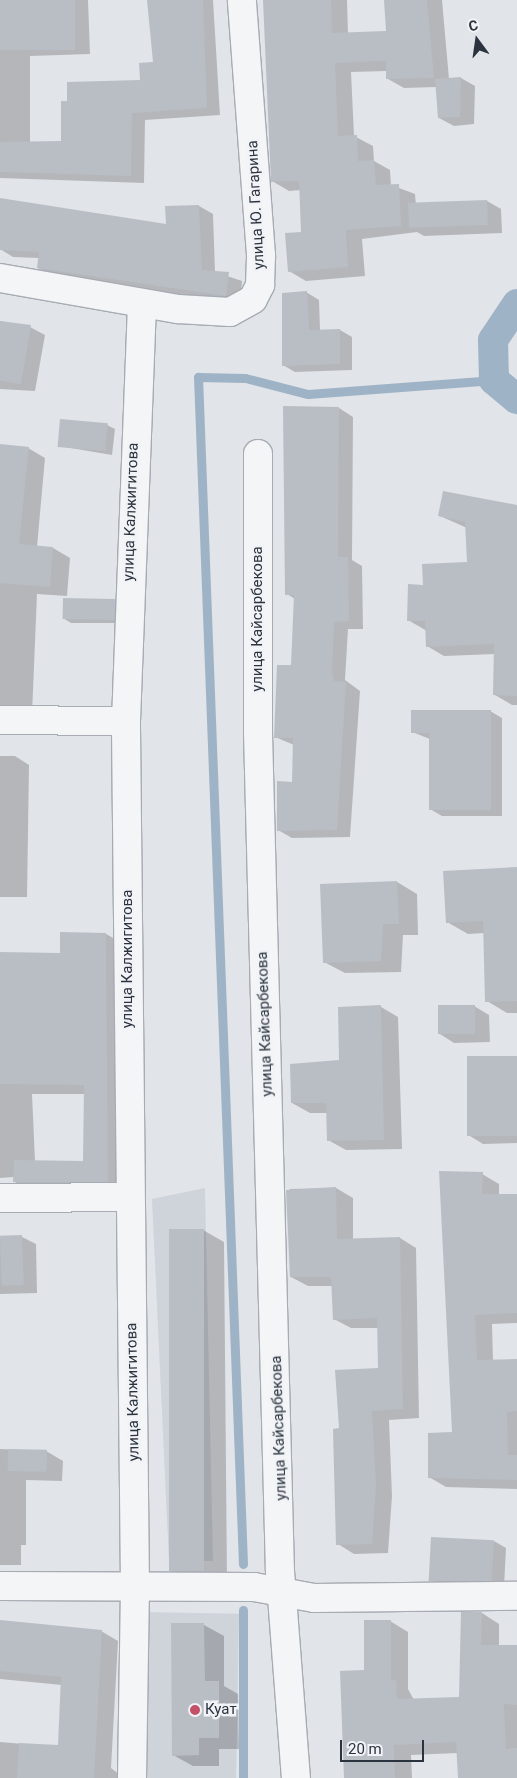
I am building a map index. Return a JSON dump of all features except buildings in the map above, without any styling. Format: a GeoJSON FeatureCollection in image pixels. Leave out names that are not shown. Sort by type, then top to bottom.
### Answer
{"type":"FeatureCollection","features":[{"type":"Feature","properties":{"kind":"street","name":"улица Ю. Гагарина"},"geometry":{"type":"LineString","coordinates":[[0,278],[142,303],[230,312],[253,299],[260,286],[242,0]]}},
{"type":"Feature","properties":{"kind":"street","name":"улица Калжигитова"},"geometry":{"type":"LineString","coordinates":[[132,1778],[135,1587],[129,1196],[126,721],[142,303]]}},
{"type":"Feature","properties":{"kind":"street","name":"улица Кайсарбекова"},"geometry":{"type":"LineString","coordinates":[[258,454],[258,733],[283,1592],[296,1778]]}},
{"type":"Feature","properties":{"kind":"street"},"geometry":{"type":"LineString","coordinates":[[0,720],[126,721]]}},
{"type":"Feature","properties":{"kind":"street"},"geometry":{"type":"LineString","coordinates":[[0,1198],[129,1196]]}},
{"type":"Feature","properties":{"kind":"street"},"geometry":{"type":"LineString","coordinates":[[0,1586],[254,1587],[314,1598],[517,1596]]}},
{"type":"Feature","properties":{"kind":"shaded area"},"geometry":{"type":"Polygon","coordinates":[[[205,1188],[213,1561],[169,1561],[152,1199],[205,1188]]]}},
{"type":"Feature","properties":{"kind":"shaded area"},"geometry":{"type":"Polygon","coordinates":[[[142,1612],[239,1614],[236,1778],[139,1778],[142,1612]]]}},
{"type":"Feature","properties":{"kind":"waterway"},"geometry":{"type":"LineString","coordinates":[[517,304],[493,340],[494,380],[517,399]]}},
{"type":"Feature","properties":{"kind":"waterway"},"geometry":{"type":"LineString","coordinates":[[243,1564],[198,377],[245,378],[308,394],[494,380]]}},
{"type":"Feature","properties":{"kind":"waterway"},"geometry":{"type":"LineString","coordinates":[[243,1610],[243,1778]]}},
{"type":"Feature","properties":{"kind":"place","name":"Куат"},"geometry":{"type":"Point","coordinates":[195,1710]}}]}
